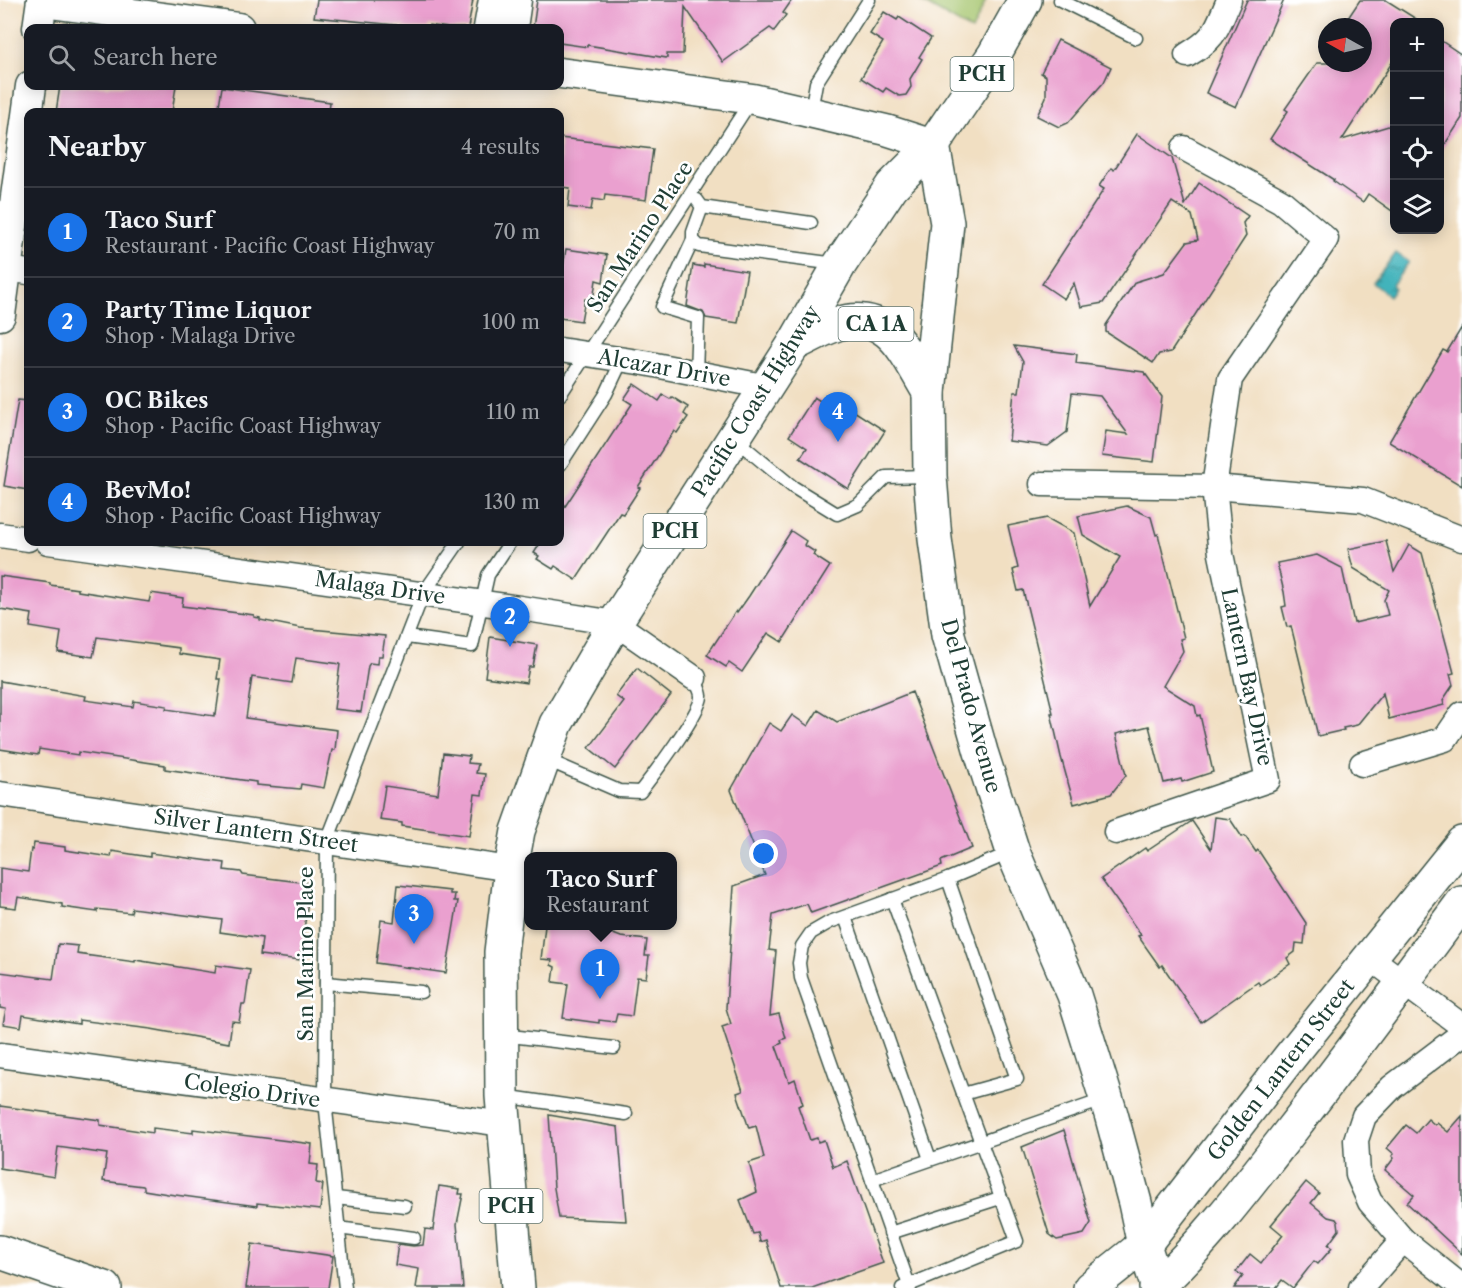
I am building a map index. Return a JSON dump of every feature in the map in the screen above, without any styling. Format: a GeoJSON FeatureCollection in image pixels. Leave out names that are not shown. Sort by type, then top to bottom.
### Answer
{"type":"FeatureCollection","features":[{"type":"Feature","properties":{"kind":"main road","name":"Pacific Coast Highway"},"geometry":{"type":"LineString","coordinates":[[518,1288],[503,1110],[500,1035],[501,952],[518,831],[556,724],[615,623],[768,387],[840,264],[892,186],[933,145],[994,56],[1026,0]]}},
{"type":"Feature","properties":{"kind":"main road","name":"Del Prado Avenue"},"geometry":{"type":"LineString","coordinates":[[933,145],[947,223],[929,392],[930,476],[935,539],[948,634],[981,752],[1013,852],[1074,995],[1107,1098],[1135,1203],[1152,1287]]}},
{"type":"Feature","properties":{"kind":"main road","name":"CA 1A"},"geometry":{"type":"LineString","coordinates":[[794,344],[837,324],[855,321],[873,323],[885,328],[895,337],[929,392]]}},
{"type":"Feature","properties":{"kind":"main road","name":"Golden Lantern Street"},"geometry":{"type":"LineString","coordinates":[[1090,1288],[1144,1245],[1369,957],[1462,843]]}},
{"type":"Feature","properties":{"kind":"main road","name":"Golden Lantern Street"},"geometry":{"type":"LineString","coordinates":[[1152,1287],[1186,1259],[1223,1218],[1462,903]]}},
{"type":"Feature","properties":{"kind":"main road"},"geometry":{"type":"LineString","coordinates":[[0,1252],[105,1288]]}},
{"type":"Feature","properties":{"kind":"street"},"geometry":{"type":"LineString","coordinates":[[490,24],[494,0]]}},
{"type":"Feature","properties":{"kind":"street"},"geometry":{"type":"LineString","coordinates":[[513,24],[516,0]]}},
{"type":"Feature","properties":{"kind":"street"},"geometry":{"type":"LineString","coordinates":[[1187,54],[1205,44],[1215,32],[1229,0]]}},
{"type":"Feature","properties":{"kind":"street"},"geometry":{"type":"LineString","coordinates":[[36,8],[198,24]]}},
{"type":"Feature","properties":{"kind":"street"},"geometry":{"type":"LineString","coordinates":[[564,74],[753,99],[886,130],[933,145]]}},
{"type":"Feature","properties":{"kind":"street"},"geometry":{"type":"LineString","coordinates":[[29,108],[31,90]]}},
{"type":"Feature","properties":{"kind":"street","name":"Lantern Bay Drive"},"geometry":{"type":"LineString","coordinates":[[1116,832],[1268,780],[1221,554],[1215,487],[1230,379],[1326,239],[1281,201],[1184,148]]}},
{"type":"Feature","properties":{"kind":"street"},"geometry":{"type":"LineString","coordinates":[[0,315],[12,270],[24,154]]}},
{"type":"Feature","properties":{"kind":"street","name":"Alcazar Drive"},"geometry":{"type":"LineString","coordinates":[[564,351],[768,387]]}},
{"type":"Feature","properties":{"kind":"street"},"geometry":{"type":"LineString","coordinates":[[1042,484],[1215,487],[1363,500],[1462,539]]}},
{"type":"Feature","properties":{"kind":"street"},"geometry":{"type":"LineString","coordinates":[[0,535],[24,538]]}},
{"type":"Feature","properties":{"kind":"street","name":"Malaga Drive"},"geometry":{"type":"LineString","coordinates":[[77,546],[615,623],[694,678]]}},
{"type":"Feature","properties":{"kind":"street"},"geometry":{"type":"LineString","coordinates":[[1362,764],[1444,739],[1462,714]]}},
{"type":"Feature","properties":{"kind":"street","name":"Silver Lantern Street"},"geometry":{"type":"LineString","coordinates":[[0,794],[511,869]]}},
{"type":"Feature","properties":{"kind":"street"},"geometry":{"type":"LineString","coordinates":[[1369,957],[1462,1026]]}},
{"type":"Feature","properties":{"kind":"street"},"geometry":{"type":"LineString","coordinates":[[1462,1034],[1392,1087],[1364,1116],[1356,1140],[1358,1175],[1370,1202],[1403,1240],[1462,1287]]}},
{"type":"Feature","properties":{"kind":"street","name":"Colegio Drive"},"geometry":{"type":"LineString","coordinates":[[0,1055],[325,1101],[503,1110]]}},
{"type":"Feature","properties":{"kind":"street"},"geometry":{"type":"LineString","coordinates":[[1361,1288],[1403,1240]]}},
{"type":"Feature","properties":{"kind":"lane"},"geometry":{"type":"LineString","coordinates":[[811,111],[816,83],[869,0]]}},
{"type":"Feature","properties":{"kind":"lane"},"geometry":{"type":"LineString","coordinates":[[1060,0],[1136,38]]}},
{"type":"Feature","properties":{"kind":"lane","name":"San Marino Place"},"geometry":{"type":"LineString","coordinates":[[564,389],[753,99]]}},
{"type":"Feature","properties":{"kind":"lane"},"geometry":{"type":"LineString","coordinates":[[692,193],[702,207],[811,223]]}},
{"type":"Feature","properties":{"kind":"lane"},"geometry":{"type":"LineString","coordinates":[[696,373],[698,318],[662,307],[693,240],[693,231],[702,207]]}},
{"type":"Feature","properties":{"kind":"lane"},"geometry":{"type":"LineString","coordinates":[[693,240],[699,246],[840,264]]}},
{"type":"Feature","properties":{"kind":"lane"},"geometry":{"type":"LineString","coordinates":[[564,459],[606,394],[622,360]]}},
{"type":"Feature","properties":{"kind":"lane"},"geometry":{"type":"LineString","coordinates":[[734,439],[793,487],[837,514],[858,505],[886,477],[930,476]]}},
{"type":"Feature","properties":{"kind":"lane","name":"San Marino Place"},"geometry":{"type":"LineString","coordinates":[[345,1288],[325,1101],[327,841],[423,594],[456,546]]}},
{"type":"Feature","properties":{"kind":"lane"},"geometry":{"type":"LineString","coordinates":[[407,637],[472,646],[488,575],[507,546]]}},
{"type":"Feature","properties":{"kind":"lane"},"geometry":{"type":"LineString","coordinates":[[544,758],[619,791],[640,792],[662,765],[697,710],[702,696],[694,678]]}},
{"type":"Feature","properties":{"kind":"lane"},"geometry":{"type":"LineString","coordinates":[[892,899],[1017,1241],[907,1288],[872,1180],[801,978],[802,946],[811,933],[845,917],[1013,852]]}},
{"type":"Feature","properties":{"kind":"lane"},"geometry":{"type":"LineString","coordinates":[[948,879],[1017,1079],[963,1094]]}},
{"type":"Feature","properties":{"kind":"lane"},"geometry":{"type":"LineString","coordinates":[[845,917],[930,1159]]}},
{"type":"Feature","properties":{"kind":"lane"},"geometry":{"type":"LineString","coordinates":[[326,983],[421,992]]}},
{"type":"Feature","properties":{"kind":"lane"},"geometry":{"type":"LineString","coordinates":[[500,1035],[614,1048]]}},
{"type":"Feature","properties":{"kind":"lane"},"geometry":{"type":"LineString","coordinates":[[872,1180],[1107,1098]]}},
{"type":"Feature","properties":{"kind":"lane"},"geometry":{"type":"LineString","coordinates":[[503,1110],[626,1114]]}},
{"type":"Feature","properties":{"kind":"lane"},"geometry":{"type":"LineString","coordinates":[[336,1198],[405,1206]]}},
{"type":"Feature","properties":{"kind":"lane"},"geometry":{"type":"LineString","coordinates":[[890,1233],[1000,1198]]}},
{"type":"Feature","properties":{"kind":"lane"},"geometry":{"type":"LineString","coordinates":[[338,1228],[414,1238]]}},
{"type":"Feature","properties":{"kind":"green space"},"geometry":{"type":"Polygon","coordinates":[[[918,0],[986,0],[972,31],[918,0]]]}},
{"type":"Feature","properties":{"kind":"water"},"geometry":{"type":"Polygon","coordinates":[[[1396,253],[1409,262],[1392,285],[1395,288],[1389,296],[1373,283],[1396,253]]]}},
{"type":"Feature","properties":{"kind":"building"},"geometry":{"type":"Polygon","coordinates":[[[317,0],[473,0],[469,24],[385,24],[314,17],[317,0]]]}},
{"type":"Feature","properties":{"kind":"building"},"geometry":{"type":"Polygon","coordinates":[[[537,0],[792,0],[783,13],[786,15],[774,31],[770,28],[723,62],[685,7],[683,54],[667,54],[667,58],[564,44],[564,24],[534,24],[537,0]]]}},
{"type":"Feature","properties":{"kind":"building"},"geometry":{"type":"Polygon","coordinates":[[[1247,0],[1284,0],[1236,107],[1206,93],[1247,0]]]}},
{"type":"Feature","properties":{"kind":"building"},"geometry":{"type":"Polygon","coordinates":[[[1360,0],[1386,0],[1415,18],[1390,18],[1390,66],[1342,140],[1390,126],[1390,209],[1368,194],[1363,202],[1334,180],[1270,139],[1288,111],[1285,109],[1317,63],[1318,72],[1372,72],[1372,18],[1348,18],[1360,0]]]}},
{"type":"Feature","properties":{"kind":"building"},"geometry":{"type":"Polygon","coordinates":[[[884,12],[897,20],[899,17],[931,38],[919,57],[922,59],[910,79],[911,87],[906,95],[899,96],[886,88],[883,92],[861,78],[883,42],[870,34],[884,12]]]}},
{"type":"Feature","properties":{"kind":"building"},"geometry":{"type":"Polygon","coordinates":[[[1058,40],[1111,67],[1104,82],[1068,123],[1059,127],[1037,116],[1046,97],[1046,76],[1041,73],[1058,40]]]}},
{"type":"Feature","properties":{"kind":"building"},"geometry":{"type":"Polygon","coordinates":[[[1444,43],[1462,55],[1462,118],[1444,146],[1444,43]]]}},
{"type":"Feature","properties":{"kind":"building"},"geometry":{"type":"Polygon","coordinates":[[[59,90],[175,90],[173,108],[57,108],[59,90]]]}},
{"type":"Feature","properties":{"kind":"building"},"geometry":{"type":"Polygon","coordinates":[[[222,90],[244,90],[330,102],[329,108],[219,108],[222,90]]]}},
{"type":"Feature","properties":{"kind":"building"},"geometry":{"type":"Polygon","coordinates":[[[1137,134],[1172,158],[1185,205],[1199,183],[1248,216],[1243,223],[1246,236],[1171,352],[1159,354],[1153,363],[1106,332],[1106,325],[1135,282],[1164,273],[1187,242],[1198,240],[1192,215],[1172,202],[1103,303],[1081,307],[1074,283],[1064,299],[1042,284],[1104,189],[1099,186],[1111,168],[1114,170],[1137,134]]]}},
{"type":"Feature","properties":{"kind":"building"},"geometry":{"type":"Polygon","coordinates":[[[564,138],[653,149],[646,200],[605,195],[604,201],[593,199],[591,210],[568,207],[570,188],[564,187],[564,138]]]}},
{"type":"Feature","properties":{"kind":"building"},"geometry":{"type":"Polygon","coordinates":[[[566,249],[607,255],[603,282],[596,280],[593,301],[585,299],[581,321],[564,319],[566,249]]]}},
{"type":"Feature","properties":{"kind":"building"},"geometry":{"type":"Polygon","coordinates":[[[704,264],[747,271],[738,323],[706,318],[703,312],[687,306],[693,265],[704,267],[704,264]]]}},
{"type":"Feature","properties":{"kind":"building"},"geometry":{"type":"Polygon","coordinates":[[[1462,327],[1462,486],[1389,442],[1443,350],[1447,352],[1462,327]]]}},
{"type":"Feature","properties":{"kind":"building"},"geometry":{"type":"Polygon","coordinates":[[[1014,346],[1077,354],[1076,363],[1144,372],[1162,397],[1154,462],[1102,456],[1106,431],[1128,434],[1100,396],[1072,393],[1067,432],[1048,446],[1009,441],[1014,392],[1019,392],[1023,362],[1014,346]]]}},
{"type":"Feature","properties":{"kind":"building"},"geometry":{"type":"Polygon","coordinates":[[[634,384],[659,401],[663,395],[670,399],[672,397],[688,407],[684,414],[688,417],[677,433],[674,431],[623,514],[620,513],[576,580],[555,566],[553,569],[537,559],[539,556],[534,553],[538,546],[564,546],[564,508],[632,404],[624,399],[634,384]]]}},
{"type":"Feature","properties":{"kind":"building"},"geometry":{"type":"Polygon","coordinates":[[[814,397],[834,410],[840,402],[885,431],[848,489],[800,458],[807,448],[789,436],[814,397]]]}},
{"type":"Feature","properties":{"kind":"building"},"geometry":{"type":"Polygon","coordinates":[[[18,400],[24,401],[24,489],[4,486],[18,400]]]}},
{"type":"Feature","properties":{"kind":"building"},"geometry":{"type":"Polygon","coordinates":[[[1127,506],[1151,517],[1156,535],[1158,534],[1184,638],[1180,639],[1183,651],[1163,686],[1195,706],[1197,716],[1200,715],[1213,772],[1182,782],[1181,779],[1164,783],[1149,726],[1116,734],[1126,775],[1111,794],[1074,804],[1023,590],[1018,591],[1013,570],[1018,568],[1008,526],[1047,518],[1074,533],[1090,606],[1120,557],[1083,535],[1078,516],[1127,506]]]}},
{"type":"Feature","properties":{"kind":"building"},"geometry":{"type":"Polygon","coordinates":[[[791,531],[806,541],[804,545],[815,552],[813,555],[830,566],[782,642],[768,633],[742,672],[729,663],[726,667],[707,655],[791,531]]]}},
{"type":"Feature","properties":{"kind":"building"},"geometry":{"type":"Polygon","coordinates":[[[1386,541],[1394,572],[1409,545],[1422,553],[1454,673],[1450,674],[1453,685],[1443,700],[1444,705],[1389,719],[1383,693],[1357,725],[1318,736],[1291,626],[1287,627],[1282,607],[1286,606],[1277,563],[1317,555],[1342,568],[1354,623],[1388,615],[1384,600],[1389,590],[1353,568],[1348,549],[1386,541]]]}},
{"type":"Feature","properties":{"kind":"building"},"geometry":{"type":"Polygon","coordinates":[[[0,576],[149,602],[151,593],[183,598],[182,606],[254,615],[260,620],[300,628],[385,636],[382,656],[378,656],[377,664],[370,663],[368,666],[361,712],[334,709],[340,664],[296,658],[292,683],[252,677],[246,718],[337,730],[335,750],[332,750],[324,788],[301,784],[300,789],[256,785],[256,782],[165,769],[165,765],[78,752],[78,755],[39,749],[38,755],[0,749],[0,681],[86,696],[85,700],[133,707],[134,701],[167,706],[166,709],[214,716],[221,679],[217,679],[220,660],[179,654],[179,648],[97,637],[93,657],[58,652],[61,632],[30,627],[32,614],[0,609],[0,576]]]}},
{"type":"Feature","properties":{"kind":"building"},"geometry":{"type":"Polygon","coordinates":[[[490,637],[537,645],[533,667],[529,667],[526,683],[485,677],[490,637]]]}},
{"type":"Feature","properties":{"kind":"building"},"geometry":{"type":"Polygon","coordinates":[[[637,668],[671,695],[615,769],[589,748],[624,702],[616,696],[637,668]]]}},
{"type":"Feature","properties":{"kind":"building"},"geometry":{"type":"Polygon","coordinates":[[[912,692],[972,848],[941,861],[942,866],[811,913],[807,904],[773,915],[769,950],[776,951],[770,1016],[779,1014],[786,1038],[776,1046],[789,1082],[795,1079],[803,1104],[798,1106],[810,1140],[817,1138],[818,1142],[824,1140],[833,1167],[847,1161],[883,1263],[812,1288],[781,1288],[766,1240],[760,1242],[758,1233],[753,1234],[740,1200],[757,1192],[749,1163],[764,1158],[756,1126],[749,1128],[737,1093],[743,1091],[722,1027],[731,1024],[726,1008],[734,886],[765,875],[731,790],[769,723],[781,731],[792,715],[808,726],[818,710],[837,722],[912,692]]]}},
{"type":"Feature","properties":{"kind":"building"},"geometry":{"type":"Polygon","coordinates":[[[443,753],[469,756],[468,763],[478,764],[476,773],[485,774],[482,795],[475,794],[469,836],[402,826],[402,823],[380,820],[385,786],[438,794],[443,753]]]}},
{"type":"Feature","properties":{"kind":"building"},"geometry":{"type":"Polygon","coordinates":[[[1215,817],[1230,819],[1242,837],[1245,836],[1256,852],[1258,850],[1306,923],[1304,944],[1296,943],[1295,952],[1287,958],[1290,964],[1260,985],[1258,982],[1201,1022],[1162,965],[1160,967],[1138,936],[1141,935],[1101,879],[1145,848],[1147,851],[1192,821],[1211,849],[1215,817]]]}},
{"type":"Feature","properties":{"kind":"building"},"geometry":{"type":"Polygon","coordinates":[[[34,843],[111,857],[112,851],[150,857],[150,853],[225,863],[224,870],[241,872],[243,875],[308,883],[300,960],[260,955],[262,938],[220,932],[222,920],[132,908],[131,913],[97,909],[97,912],[18,897],[16,908],[0,906],[0,868],[28,872],[34,843]]]}},
{"type":"Feature","properties":{"kind":"building"},"geometry":{"type":"Polygon","coordinates":[[[398,885],[450,891],[450,894],[455,894],[454,901],[458,901],[446,973],[376,963],[381,920],[394,922],[398,885]]]}},
{"type":"Feature","properties":{"kind":"building"},"geometry":{"type":"Polygon","coordinates":[[[545,930],[603,930],[621,937],[647,940],[645,956],[649,956],[646,978],[637,977],[632,1016],[617,1014],[615,1022],[599,1020],[599,1023],[563,1018],[568,984],[553,982],[555,967],[551,965],[552,960],[541,959],[545,930]]]}},
{"type":"Feature","properties":{"kind":"building"},"geometry":{"type":"Polygon","coordinates":[[[58,944],[78,946],[77,954],[135,962],[135,960],[215,973],[216,965],[250,970],[245,1004],[242,1004],[239,1022],[232,1021],[229,1043],[151,1029],[79,1020],[79,1024],[23,1015],[21,1027],[3,1024],[6,1009],[0,1008],[0,972],[53,979],[58,944]]]}},
{"type":"Feature","properties":{"kind":"building"},"geometry":{"type":"Polygon","coordinates":[[[0,1106],[100,1120],[100,1125],[153,1133],[153,1128],[193,1133],[193,1129],[312,1144],[310,1164],[318,1165],[316,1183],[323,1184],[320,1210],[257,1203],[257,1206],[168,1194],[144,1190],[143,1186],[103,1181],[107,1154],[58,1147],[54,1177],[0,1168],[0,1106]]]}},
{"type":"Feature","properties":{"kind":"building"},"geometry":{"type":"Polygon","coordinates":[[[549,1115],[618,1127],[626,1221],[559,1218],[554,1188],[549,1115]]]}},
{"type":"Feature","properties":{"kind":"building"},"geometry":{"type":"Polygon","coordinates":[[[1462,1116],[1462,1254],[1407,1203],[1414,1195],[1385,1170],[1394,1158],[1392,1156],[1394,1154],[1387,1148],[1406,1125],[1416,1133],[1428,1119],[1448,1132],[1462,1116]]]}},
{"type":"Feature","properties":{"kind":"building"},"geometry":{"type":"Polygon","coordinates":[[[1064,1130],[1091,1223],[1084,1234],[1057,1240],[1049,1234],[1022,1147],[1064,1130]]]}},
{"type":"Feature","properties":{"kind":"building"},"geometry":{"type":"Polygon","coordinates":[[[1306,1182],[1319,1193],[1311,1203],[1338,1222],[1339,1230],[1328,1245],[1332,1248],[1318,1264],[1314,1261],[1293,1288],[1282,1280],[1276,1288],[1234,1288],[1243,1276],[1236,1272],[1250,1254],[1261,1263],[1283,1235],[1271,1225],[1306,1182]]]}},
{"type":"Feature","properties":{"kind":"building"},"geometry":{"type":"Polygon","coordinates":[[[439,1186],[460,1189],[459,1194],[463,1194],[457,1224],[463,1288],[416,1288],[419,1269],[395,1265],[398,1244],[423,1245],[425,1229],[433,1230],[439,1186]]]}},
{"type":"Feature","properties":{"kind":"building"},"geometry":{"type":"Polygon","coordinates":[[[252,1244],[333,1256],[328,1288],[246,1288],[252,1244]]]}},
{"type":"Feature","properties":{"kind":"place","name":"BevMo!"},"geometry":{"type":"Point","coordinates":[838,442]}},
{"type":"Feature","properties":{"kind":"place","name":"Party Time Liquor"},"geometry":{"type":"Point","coordinates":[510,647]}},
{"type":"Feature","properties":{"kind":"place","name":"OC Bikes"},"geometry":{"type":"Point","coordinates":[414,944]}},
{"type":"Feature","properties":{"kind":"place","name":"Taco Surf"},"geometry":{"type":"Point","coordinates":[600,999]}}]}
